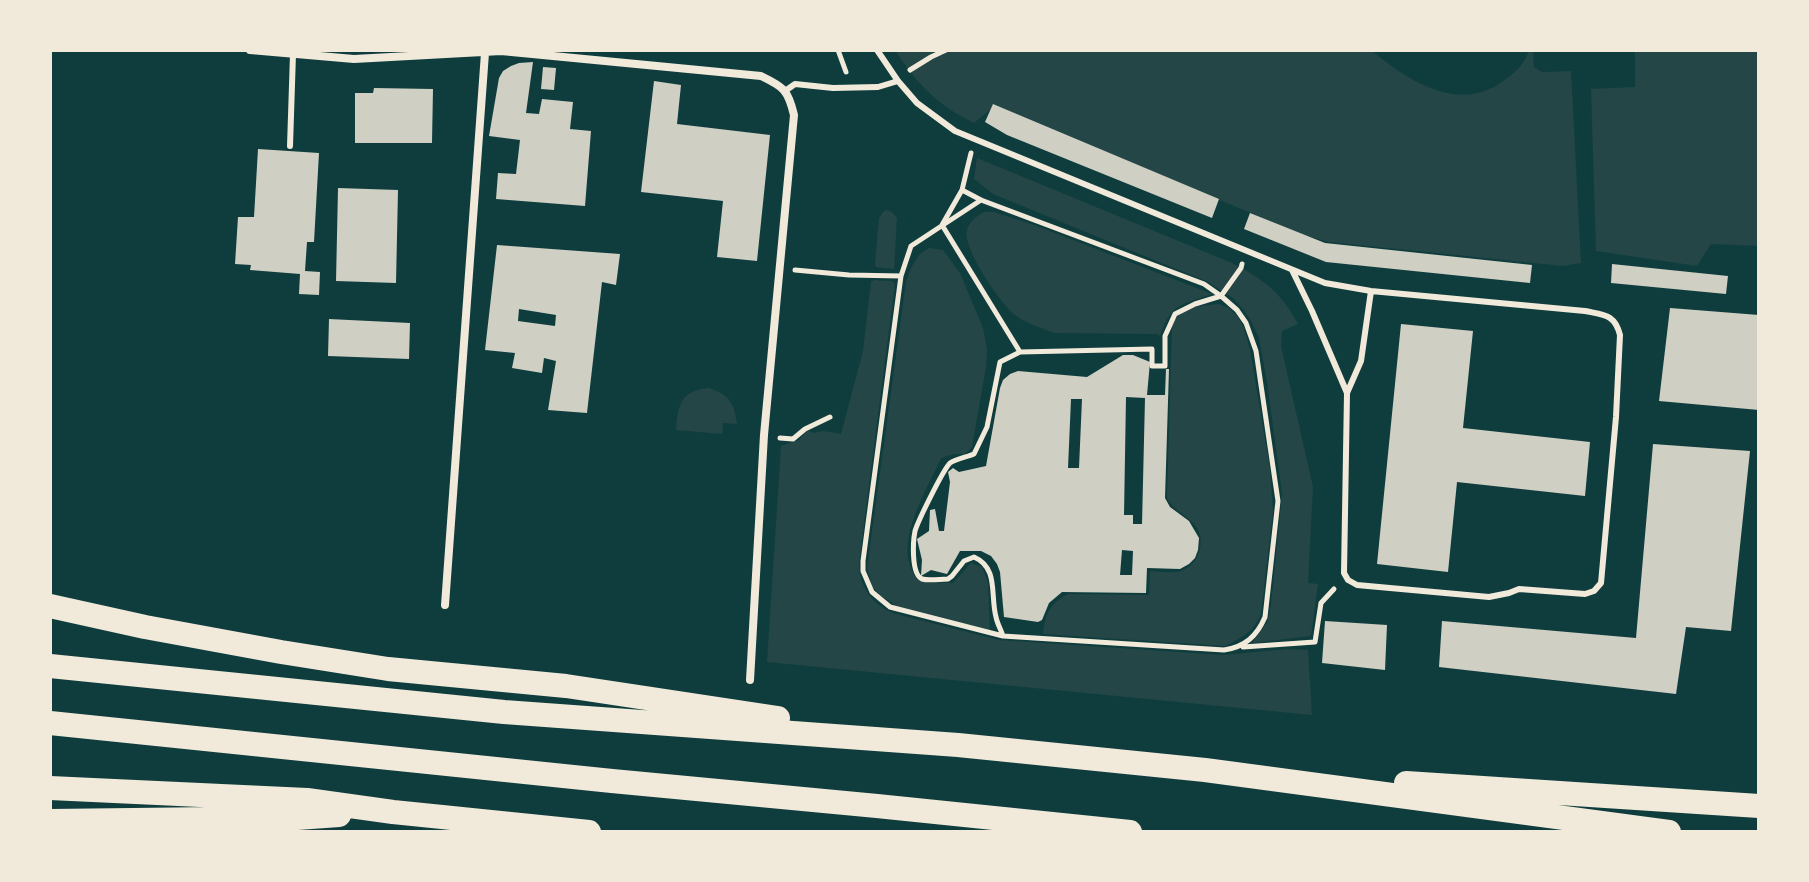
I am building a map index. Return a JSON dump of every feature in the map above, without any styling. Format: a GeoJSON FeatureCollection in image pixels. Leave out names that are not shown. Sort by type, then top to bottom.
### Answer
{"type":"FeatureCollection","features":[{"type":"Feature","properties":{"kind":"highway"},"geometry":{"type":"LineString","coordinates":[[50,606],[145,627],[388,669],[566,686],[958,745]]}},
{"type":"Feature","properties":{"kind":"highway"},"geometry":{"type":"LineString","coordinates":[[50,666],[504,712],[958,745],[1205,770],[1669,832]]}},
{"type":"Feature","properties":{"kind":"highway"},"geometry":{"type":"LineString","coordinates":[[50,726],[96,728],[1130,832]]}},
{"type":"Feature","properties":{"kind":"highway"},"geometry":{"type":"LineString","coordinates":[[1205,770],[1759,806]]}},
{"type":"Feature","properties":{"kind":"highway"},"geometry":{"type":"LineString","coordinates":[[50,788],[307,800],[581,832]]}},
{"type":"Feature","properties":{"kind":"highway"},"geometry":{"type":"LineString","coordinates":[[50,821],[297,818],[393,812]]}},
{"type":"Feature","properties":{"kind":"street"},"geometry":{"type":"LineString","coordinates":[[250,50],[354,59],[501,51],[761,76],[780,85],[785,91],[794,115],[764,435],[750,680]]}},
{"type":"Feature","properties":{"kind":"street"},"geometry":{"type":"LineString","coordinates":[[445,605],[486,52]]}},
{"type":"Feature","properties":{"kind":"lane"},"geometry":{"type":"LineString","coordinates":[[877,50],[917,103],[955,131],[1325,283],[1371,291],[1585,311],[1608,316],[1617,323],[1620,335],[1616,417],[1601,583],[1594,591],[1585,594],[1519,589],[1489,597],[1357,585],[1348,580],[1344,573],[1347,393],[1361,361],[1371,291]]}},
{"type":"Feature","properties":{"kind":"lane"},"geometry":{"type":"LineString","coordinates":[[290,146],[293,54]]}},
{"type":"Feature","properties":{"kind":"lane"},"geometry":{"type":"LineString","coordinates":[[785,91],[795,84],[833,88],[900,83]]}},
{"type":"Feature","properties":{"kind":"lane"},"geometry":{"type":"LineString","coordinates":[[1292,270],[1347,393]]}},
{"type":"Feature","properties":{"kind":"path"},"geometry":{"type":"LineString","coordinates":[[900,83],[911,69],[946,50]]}},
{"type":"Feature","properties":{"kind":"path"},"geometry":{"type":"LineString","coordinates":[[942,225],[962,190],[975,140]]}},
{"type":"Feature","properties":{"kind":"path"},"geometry":{"type":"LineString","coordinates":[[962,190],[981,200],[1204,284],[1237,310],[1246,323],[1256,351],[1278,501],[1265,617],[1258,631],[1242,647]]}},
{"type":"Feature","properties":{"kind":"path"},"geometry":{"type":"LineString","coordinates":[[981,200],[911,246],[901,276],[863,561],[866,582],[877,598],[890,607],[1003,636],[1224,650],[1315,642],[1321,603],[1331,594],[1344,573]]}},
{"type":"Feature","properties":{"kind":"path"},"geometry":{"type":"LineString","coordinates":[[942,225],[1020,352]]}},
{"type":"Feature","properties":{"kind":"path"},"geometry":{"type":"LineString","coordinates":[[1003,636],[996,616],[990,571],[984,563],[974,557],[969,558],[948,579],[924,579],[915,570],[913,551],[915,530],[944,473],[951,462],[974,454],[987,427],[1000,362],[1020,352],[1152,349],[1152,366],[1165,366],[1165,336],[1175,314],[1221,296],[1241,268],[1245,251]]}},
{"type":"Feature","properties":{"kind":"path"},"geometry":{"type":"LineString","coordinates":[[778,269],[901,276]]}},
{"type":"Feature","properties":{"kind":"path"},"geometry":{"type":"LineString","coordinates":[[764,435],[793,439],[805,429],[830,417]]}},
{"type":"Feature","properties":{"kind":"shaded area"},"geometry":{"type":"Polygon","coordinates":[[[895,50],[1371,50],[1419,83],[1454,94],[1471,94],[1489,89],[1506,79],[1520,66],[1529,50],[1533,50],[1534,67],[1542,72],[1571,71],[1581,263],[1563,266],[1329,242],[1300,234],[996,105],[974,123],[949,109],[929,92],[895,50]]]}},
{"type":"Feature","properties":{"kind":"shaded area"},"geometry":{"type":"Polygon","coordinates":[[[1635,50],[1759,50],[1759,246],[1711,244],[1697,266],[1596,251],[1591,89],[1635,87],[1635,50]]]}},
{"type":"Feature","properties":{"kind":"shaded area"},"geometry":{"type":"Polygon","coordinates":[[[977,158],[1232,263],[1262,281],[1285,303],[1298,324],[1282,331],[1281,346],[1313,487],[1308,583],[1318,584],[1311,636],[1252,643],[1267,623],[1271,605],[1282,494],[1259,338],[1250,319],[1233,298],[1208,282],[993,194],[974,179],[977,158]]]}},
{"type":"Feature","properties":{"kind":"shaded area"},"geometry":{"type":"Polygon","coordinates":[[[887,210],[897,218],[894,269],[876,267],[875,264],[879,218],[887,210]]]}},
{"type":"Feature","properties":{"kind":"shaded area"},"geometry":{"type":"Polygon","coordinates":[[[984,212],[994,212],[1037,226],[1212,294],[1185,303],[1173,311],[1160,336],[1055,333],[1015,315],[992,288],[976,262],[967,230],[984,212]]]}},
{"type":"Feature","properties":{"kind":"shaded area"},"geometry":{"type":"Polygon","coordinates":[[[929,248],[943,250],[960,273],[983,328],[986,367],[972,447],[965,454],[941,458],[915,514],[908,545],[909,559],[916,578],[927,582],[953,583],[971,563],[982,567],[988,583],[990,630],[898,607],[872,586],[867,568],[906,282],[917,258],[929,248]]]}},
{"type":"Feature","properties":{"kind":"shaded area"},"geometry":{"type":"Polygon","coordinates":[[[871,282],[895,284],[859,563],[865,588],[874,601],[896,614],[999,640],[1223,655],[1308,650],[1312,715],[767,662],[781,446],[799,440],[808,430],[841,434],[863,351],[871,282]]]}},
{"type":"Feature","properties":{"kind":"shaded area"},"geometry":{"type":"Polygon","coordinates":[[[1219,304],[1229,308],[1243,326],[1250,349],[1270,469],[1273,511],[1258,620],[1247,633],[1225,646],[1043,634],[1050,610],[1068,594],[1149,595],[1150,571],[1181,571],[1197,557],[1201,543],[1198,530],[1167,498],[1172,326],[1185,311],[1219,304]]]}},
{"type":"Feature","properties":{"kind":"shaded area"},"geometry":{"type":"Polygon","coordinates":[[[708,388],[729,400],[737,424],[723,423],[722,434],[676,430],[682,401],[691,392],[708,388]]]}},
{"type":"Feature","properties":{"kind":"building"},"geometry":{"type":"Polygon","coordinates":[[[533,62],[526,113],[539,114],[542,99],[573,102],[570,129],[591,131],[585,206],[496,199],[498,173],[516,174],[520,140],[489,136],[499,78],[511,66],[533,62]]]}},
{"type":"Feature","properties":{"kind":"building"},"geometry":{"type":"Polygon","coordinates":[[[543,67],[556,68],[554,90],[541,89],[543,67]]]}},
{"type":"Feature","properties":{"kind":"building"},"geometry":{"type":"Polygon","coordinates":[[[654,81],[681,85],[677,124],[770,135],[757,261],[717,257],[723,201],[641,192],[654,81]]]}},
{"type":"Feature","properties":{"kind":"building"},"geometry":{"type":"Polygon","coordinates":[[[374,88],[433,89],[432,143],[355,143],[355,93],[373,93],[374,88]]]}},
{"type":"Feature","properties":{"kind":"building"},"geometry":{"type":"Polygon","coordinates":[[[993,104],[1219,199],[1212,218],[1007,135],[985,122],[993,104]]]}},
{"type":"Feature","properties":{"kind":"building"},"geometry":{"type":"Polygon","coordinates":[[[258,149],[319,153],[314,242],[307,242],[305,271],[320,272],[319,295],[299,294],[300,274],[250,270],[251,265],[235,264],[238,217],[254,217],[258,149]]]}},
{"type":"Feature","properties":{"kind":"building"},"geometry":{"type":"Polygon","coordinates":[[[338,188],[398,190],[396,283],[336,281],[338,188]]]}},
{"type":"Feature","properties":{"kind":"building"},"geometry":{"type":"Polygon","coordinates":[[[1250,213],[1325,243],[1532,265],[1530,283],[1326,262],[1244,229],[1250,213]]]}},
{"type":"Feature","properties":{"kind":"building"},"geometry":{"type":"Polygon","coordinates":[[[497,245],[620,254],[616,285],[602,282],[587,413],[548,410],[556,361],[544,358],[542,373],[512,368],[515,353],[485,350],[497,245]],[[519,309],[518,321],[555,326],[556,315],[519,309]]]}},
{"type":"Feature","properties":{"kind":"building"},"geometry":{"type":"Polygon","coordinates":[[[1612,264],[1728,276],[1726,294],[1611,283],[1612,264]]]}},
{"type":"Feature","properties":{"kind":"building"},"geometry":{"type":"Polygon","coordinates":[[[1670,308],[1759,315],[1759,410],[1659,401],[1670,308]]]}},
{"type":"Feature","properties":{"kind":"building"},"geometry":{"type":"Polygon","coordinates":[[[329,319],[410,323],[409,359],[328,356],[329,319]]]}},
{"type":"Feature","properties":{"kind":"building"},"geometry":{"type":"Polygon","coordinates":[[[1401,324],[1473,331],[1463,428],[1590,442],[1585,496],[1457,482],[1448,572],[1377,564],[1401,324]]]}},
{"type":"Feature","properties":{"kind":"building"},"geometry":{"type":"Polygon","coordinates":[[[1123,355],[1133,355],[1150,362],[1147,395],[1165,395],[1166,369],[1169,369],[1165,498],[1170,507],[1189,521],[1199,538],[1195,558],[1180,569],[1147,568],[1146,593],[1062,592],[1049,603],[1042,620],[1038,622],[1004,617],[1000,572],[991,556],[981,551],[960,551],[947,574],[931,570],[921,576],[922,560],[917,539],[929,531],[930,510],[935,509],[939,531],[944,531],[950,482],[948,472],[953,468],[959,472],[986,466],[1003,380],[1018,371],[1087,377],[1123,355]],[[1126,397],[1124,515],[1133,515],[1133,524],[1142,524],[1145,398],[1126,397]],[[1071,399],[1068,468],[1079,468],[1082,399],[1071,399]],[[1122,550],[1120,575],[1132,575],[1133,551],[1122,550]]]}},
{"type":"Feature","properties":{"kind":"building"},"geometry":{"type":"Polygon","coordinates":[[[1653,444],[1750,451],[1731,631],[1686,627],[1676,694],[1439,667],[1442,621],[1636,638],[1653,444]]]}},
{"type":"Feature","properties":{"kind":"building"},"geometry":{"type":"Polygon","coordinates":[[[1325,621],[1387,625],[1385,670],[1322,663],[1325,621]]]}}]}
